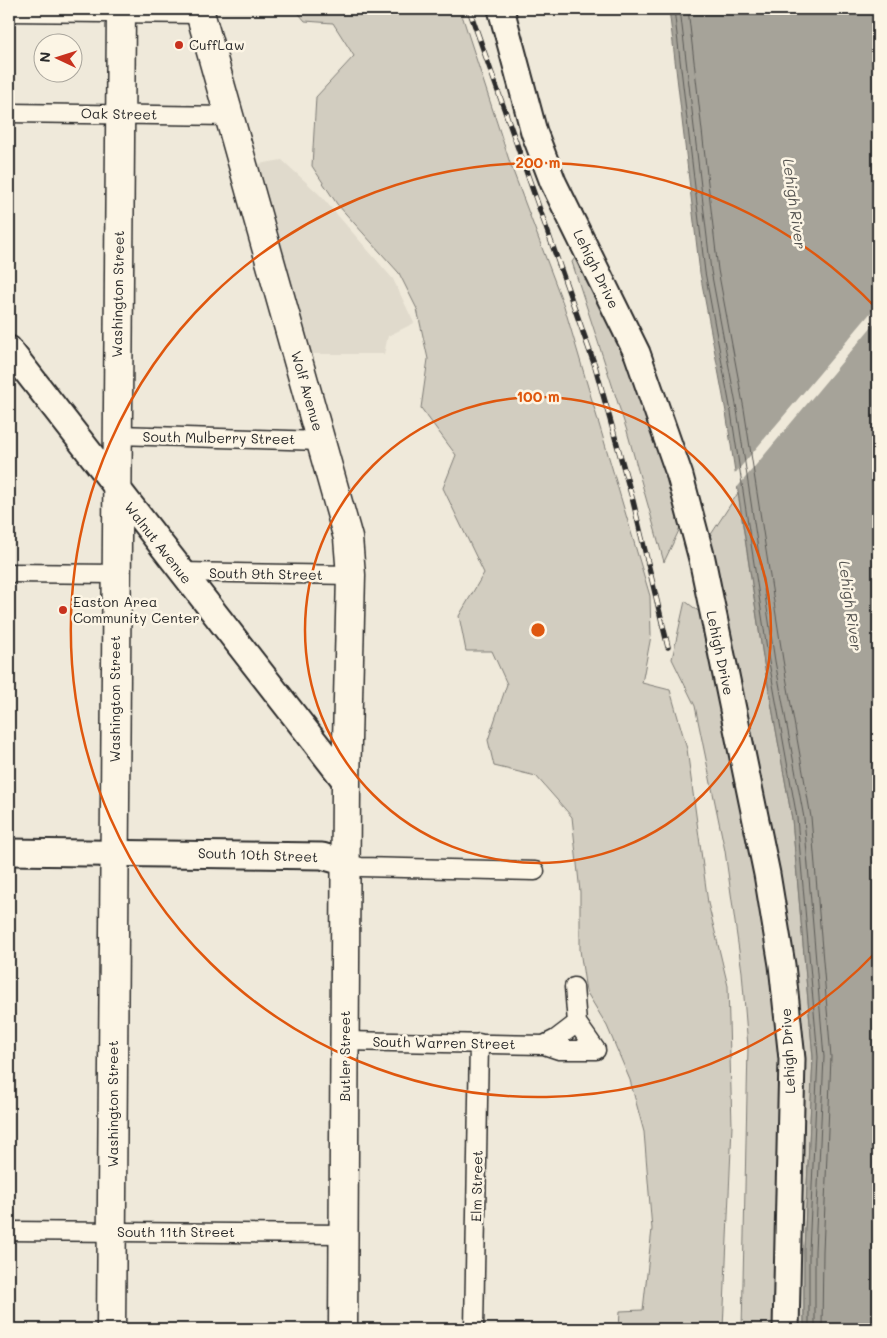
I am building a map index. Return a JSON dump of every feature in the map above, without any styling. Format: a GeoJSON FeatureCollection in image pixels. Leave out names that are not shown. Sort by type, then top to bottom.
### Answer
{"type":"FeatureCollection","features":[{"type":"Feature","properties":{"kind":"main road","name":"Washington Street"},"geometry":{"type":"LineString","coordinates":[[111,1329],[121,11]]}},
{"type":"Feature","properties":{"kind":"main road","name":"Wolf Avenue"},"geometry":{"type":"LineString","coordinates":[[200,11],[348,538],[351,575],[346,782]]}},
{"type":"Feature","properties":{"kind":"main road","name":"Butler Street"},"geometry":{"type":"LineString","coordinates":[[343,1329],[346,782]]}},
{"type":"Feature","properties":{"kind":"street","name":"Lehigh Drive"},"geometry":{"type":"LineString","coordinates":[[501,9],[537,140],[553,182],[637,353],[680,476],[702,559],[767,874],[782,965],[792,1059],[786,1329]]}},
{"type":"Feature","properties":{"kind":"street"},"geometry":{"type":"LineString","coordinates":[[9,12],[200,11]]}},
{"type":"Feature","properties":{"kind":"street","name":"Oak Street"},"geometry":{"type":"LineString","coordinates":[[9,113],[230,116]]}},
{"type":"Feature","properties":{"kind":"street","name":"Walnut Avenue"},"geometry":{"type":"LineString","coordinates":[[9,348],[116,490],[346,782]]}},
{"type":"Feature","properties":{"kind":"street","name":"South Mulberry Street"},"geometry":{"type":"LineString","coordinates":[[117,435],[321,441]]}},
{"type":"Feature","properties":{"kind":"street","name":"South 9th Street"},"geometry":{"type":"LineString","coordinates":[[181,572],[351,575]]}},
{"type":"Feature","properties":{"kind":"street"},"geometry":{"type":"LineString","coordinates":[[9,573],[116,574]]}},
{"type":"Feature","properties":{"kind":"street","name":"South 10th Street"},"geometry":{"type":"LineString","coordinates":[[9,852],[322,856],[360,867],[535,872]]}},
{"type":"Feature","properties":{"kind":"street"},"geometry":{"type":"LineString","coordinates":[[544,1045],[556,1039],[577,1023],[574,987]]}},
{"type":"Feature","properties":{"kind":"street","name":"South Warren Street"},"geometry":{"type":"LineString","coordinates":[[345,1041],[544,1045],[559,1050],[596,1050],[577,1023]]}},
{"type":"Feature","properties":{"kind":"street","name":"Elm Street"},"geometry":{"type":"LineString","coordinates":[[474,1329],[479,1043]]}},
{"type":"Feature","properties":{"kind":"street","name":"South 11th Street"},"geometry":{"type":"LineString","coordinates":[[9,1231],[344,1234]]}},
{"type":"Feature","properties":{"kind":"shaded area"},"geometry":{"type":"Polygon","coordinates":[[[295,9],[460,9],[510,163],[564,306],[650,596],[651,636],[642,683],[670,690],[687,749],[708,903],[728,986],[732,1126],[723,1329],[619,1329],[620,1311],[643,1310],[652,1229],[644,1132],[630,1080],[607,1026],[586,991],[580,950],[580,892],[572,817],[536,776],[494,766],[488,740],[507,684],[492,651],[466,651],[459,616],[484,573],[443,488],[456,455],[421,408],[428,359],[417,309],[399,273],[337,204],[312,166],[316,97],[354,56],[333,23],[305,21],[295,9]]]}},
{"type":"Feature","properties":{"kind":"shaded area"},"geometry":{"type":"Polygon","coordinates":[[[282,160],[320,195],[393,279],[414,323],[388,336],[384,354],[308,354],[253,165],[282,160]]]}},
{"type":"Feature","properties":{"kind":"shaded area"},"geometry":{"type":"Polygon","coordinates":[[[577,255],[632,364],[683,522],[664,562],[627,431],[572,262],[577,255]]]}},
{"type":"Feature","properties":{"kind":"shaded area"},"geometry":{"type":"Polygon","coordinates":[[[738,493],[764,663],[792,819],[813,1058],[804,1251],[804,1329],[797,1329],[775,864],[747,710],[717,588],[710,536],[738,493]]]}},
{"type":"Feature","properties":{"kind":"shaded area"},"geometry":{"type":"Polygon","coordinates":[[[685,601],[705,616],[767,933],[779,1056],[779,1198],[774,1329],[742,1329],[748,1047],[742,972],[725,851],[695,706],[672,659],[685,601]]]}},
{"type":"Feature","properties":{"kind":"water","name":"Lehigh River"},"geometry":{"type":"Polygon","coordinates":[[[669,9],[878,9],[878,1329],[804,1329],[804,1251],[813,1057],[792,819],[764,663],[726,412],[700,273],[669,9]]]}},
{"type":"Feature","properties":{"kind":"pier"},"geometry":{"type":"Polygon","coordinates":[[[878,304],[878,319],[735,490],[733,476],[878,304]]]}},
{"type":"Feature","properties":{"kind":"railway"},"geometry":{"type":"LineString","coordinates":[[469,9],[595,366],[633,501],[668,647]]}},
{"type":"Feature","properties":{"kind":"place","name":"CuffLaw"},"geometry":{"type":"Point","coordinates":[179,45]}},
{"type":"Feature","properties":{"kind":"place","name":"Easton Area Community Center"},"geometry":{"type":"Point","coordinates":[63,610]}}]}
